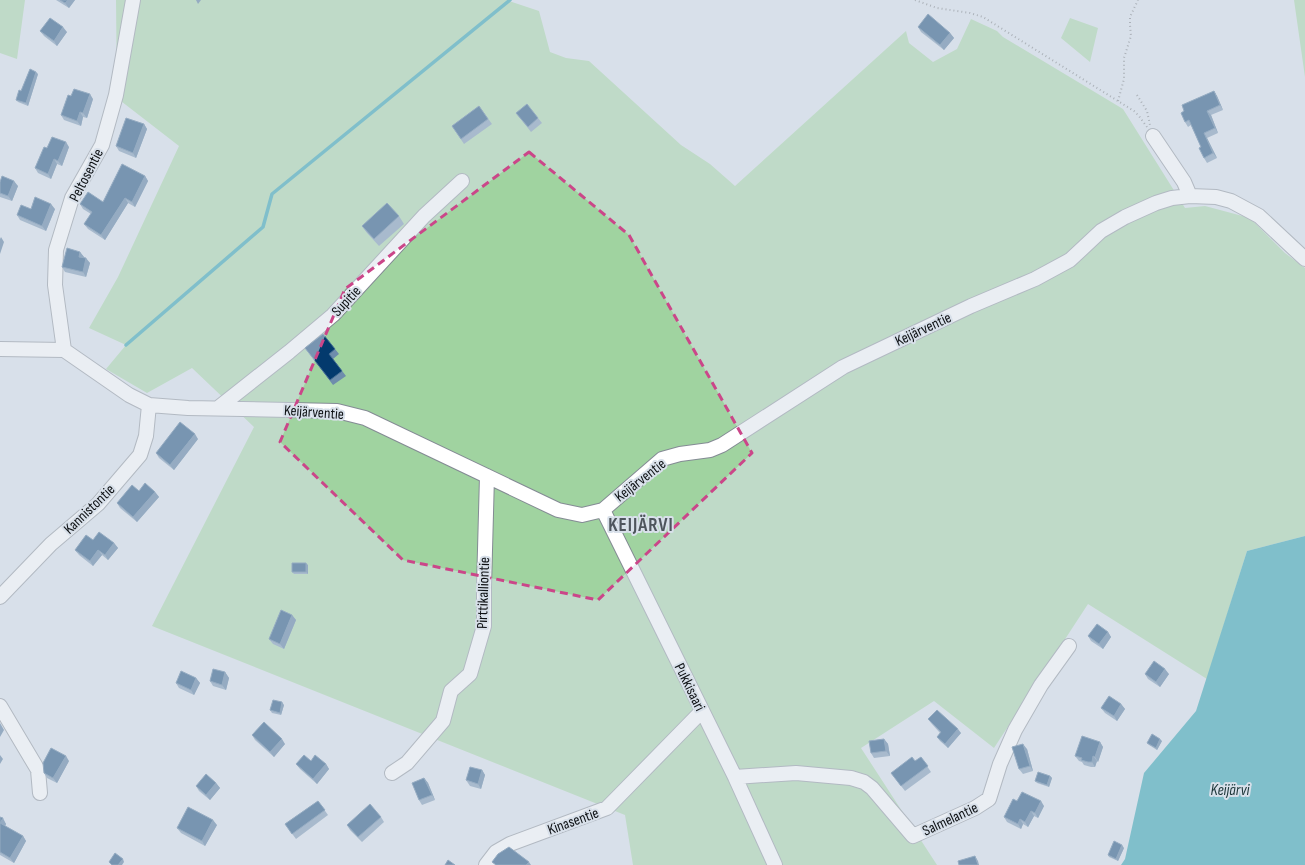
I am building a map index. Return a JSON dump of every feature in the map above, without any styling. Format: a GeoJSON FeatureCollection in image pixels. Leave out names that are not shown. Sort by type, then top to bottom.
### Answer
{"type":"FeatureCollection","features":[{"type":"Feature","properties":{"kind":"street","name":"Peltosentie"},"geometry":{"type":"LineString","coordinates":[[64,350],[55,284],[56,250],[72,198],[102,145],[116,95],[133,0]]}},
{"type":"Feature","properties":{"kind":"street"},"geometry":{"type":"LineString","coordinates":[[1153,136],[1184,182],[1190,196]]}},
{"type":"Feature","properties":{"kind":"street","name":"Supitie"},"geometry":{"type":"LineString","coordinates":[[218,408],[332,316],[424,216],[462,181]]}},
{"type":"Feature","properties":{"kind":"street","name":"Keijärventie"},"geometry":{"type":"LineString","coordinates":[[64,350],[129,395],[150,405],[337,412],[365,418],[558,510],[582,515],[603,510],[662,459],[680,454],[710,450],[842,367],[971,306],[1035,279],[1070,260],[1101,231],[1156,203],[1172,198],[1190,196],[1216,197],[1242,205],[1259,216],[1305,258]]}},
{"type":"Feature","properties":{"kind":"street"},"geometry":{"type":"LineString","coordinates":[[0,349],[64,350]]}},
{"type":"Feature","properties":{"kind":"street","name":"Kannistontie"},"geometry":{"type":"LineString","coordinates":[[0,597],[51,544],[98,504],[140,455],[146,436],[150,405]]}},
{"type":"Feature","properties":{"kind":"street","name":"Pirttikalliontie"},"geometry":{"type":"LineString","coordinates":[[392,773],[407,763],[443,721],[451,691],[470,674],[484,626],[487,476]]}},
{"type":"Feature","properties":{"kind":"street","name":"Pukkisaari"},"geometry":{"type":"LineString","coordinates":[[603,510],[735,778],[775,865]]}},
{"type":"Feature","properties":{"kind":"street","name":"Salmelantie"},"geometry":{"type":"LineString","coordinates":[[735,778],[796,773],[851,778],[864,782],[872,788],[913,836],[975,808],[989,800],[1000,764],[1015,730],[1041,685],[1069,646]]}},
{"type":"Feature","properties":{"kind":"street"},"geometry":{"type":"LineString","coordinates":[[0,706],[38,770],[40,793]]}},
{"type":"Feature","properties":{"kind":"street","name":"Kinasentie"},"geometry":{"type":"LineString","coordinates":[[486,865],[496,852],[510,844],[607,808],[702,711]]}},
{"type":"Feature","properties":{"kind":"path"},"geometry":{"type":"LineString","coordinates":[[915,0],[937,8],[970,13],[983,18],[1118,101],[1139,116],[1153,136]]}},
{"type":"Feature","properties":{"kind":"path"},"geometry":{"type":"LineString","coordinates":[[1118,101],[1124,79],[1124,58],[1131,36],[1130,17],[1138,0]]}},
{"type":"Feature","properties":{"kind":"path"},"geometry":{"type":"LineString","coordinates":[[1138,95],[1147,111],[1153,136]]}},
{"type":"Feature","properties":{"kind":"highlighted area"},"geometry":{"type":"Polygon","coordinates":[[[529,152],[629,235],[752,453],[598,600],[403,560],[280,442],[345,289],[529,152]]]}},
{"type":"Feature","properties":{"kind":"green space"},"geometry":{"type":"Polygon","coordinates":[[[0,0],[25,0],[17,59],[0,53],[0,0]]]}},
{"type":"Feature","properties":{"kind":"green space"},"geometry":{"type":"Polygon","coordinates":[[[116,0],[510,0],[509,1],[539,11],[550,52],[566,58],[589,61],[681,145],[710,164],[735,186],[906,31],[909,43],[933,62],[957,49],[971,19],[997,31],[1003,37],[1123,109],[1185,208],[1205,206],[1250,218],[1285,253],[1305,268],[1305,536],[1247,551],[1207,679],[1088,604],[994,748],[934,701],[861,748],[937,865],[633,865],[625,815],[152,626],[254,427],[192,368],[147,393],[106,369],[126,345],[89,328],[118,277],[179,146],[117,98],[116,0]]]}},
{"type":"Feature","properties":{"kind":"green space"},"geometry":{"type":"Polygon","coordinates":[[[1294,0],[1305,0],[1305,77],[1294,0]]]}},
{"type":"Feature","properties":{"kind":"green space"},"geometry":{"type":"Polygon","coordinates":[[[1070,18],[1098,28],[1090,62],[1061,38],[1070,18]]]}},
{"type":"Feature","properties":{"kind":"water","name":"Keijärvi"},"geometry":{"type":"Polygon","coordinates":[[[1305,536],[1305,865],[1121,865],[1125,859],[1144,773],[1196,711],[1247,551],[1305,536]]]}},
{"type":"Feature","properties":{"kind":"building"},"geometry":{"type":"Polygon","coordinates":[[[60,0],[68,0],[65,3],[60,0]]]}},
{"type":"Feature","properties":{"kind":"building"},"geometry":{"type":"Polygon","coordinates":[[[928,14],[950,33],[940,45],[918,27],[928,14]]]}},
{"type":"Feature","properties":{"kind":"building"},"geometry":{"type":"Polygon","coordinates":[[[50,18],[63,27],[54,41],[40,31],[50,18]]]}},
{"type":"Feature","properties":{"kind":"building"},"geometry":{"type":"Polygon","coordinates":[[[30,69],[36,72],[26,103],[16,100],[19,90],[21,91],[30,69]]]}},
{"type":"Feature","properties":{"kind":"building"},"geometry":{"type":"Polygon","coordinates":[[[74,89],[90,94],[83,113],[80,112],[77,121],[61,115],[68,95],[71,96],[74,89]]]}},
{"type":"Feature","properties":{"kind":"building"},"geometry":{"type":"Polygon","coordinates":[[[1214,91],[1220,105],[1207,111],[1215,128],[1204,133],[1213,153],[1204,158],[1199,148],[1201,147],[1189,120],[1185,122],[1181,113],[1184,111],[1182,105],[1214,91]]]}},
{"type":"Feature","properties":{"kind":"building"},"geometry":{"type":"Polygon","coordinates":[[[527,104],[538,118],[528,127],[516,113],[527,104]]]}},
{"type":"Feature","properties":{"kind":"building"},"geometry":{"type":"Polygon","coordinates":[[[479,106],[488,119],[461,139],[452,126],[479,106]]]}},
{"type":"Feature","properties":{"kind":"building"},"geometry":{"type":"Polygon","coordinates":[[[126,118],[144,124],[133,153],[116,146],[126,118]]]}},
{"type":"Feature","properties":{"kind":"building"},"geometry":{"type":"Polygon","coordinates":[[[52,137],[66,142],[58,161],[54,159],[48,174],[35,168],[44,147],[47,148],[52,137]]]}},
{"type":"Feature","properties":{"kind":"building"},"geometry":{"type":"Polygon","coordinates":[[[122,164],[145,176],[132,202],[125,198],[101,235],[84,224],[92,212],[80,204],[88,192],[103,202],[122,164]]]}},
{"type":"Feature","properties":{"kind":"building"},"geometry":{"type":"Polygon","coordinates":[[[2,176],[14,181],[8,196],[0,193],[0,182],[2,176]]]}},
{"type":"Feature","properties":{"kind":"building"},"geometry":{"type":"Polygon","coordinates":[[[35,197],[51,204],[42,226],[17,215],[21,205],[31,209],[35,197]]]}},
{"type":"Feature","properties":{"kind":"building"},"geometry":{"type":"Polygon","coordinates":[[[387,203],[399,216],[374,239],[362,226],[387,203]]]}},
{"type":"Feature","properties":{"kind":"building"},"geometry":{"type":"Polygon","coordinates":[[[67,248],[80,252],[79,257],[86,258],[83,272],[62,267],[67,248]]]}},
{"type":"Feature","properties":{"kind":"building"},"geometry":{"type":"Polygon","coordinates":[[[323,334],[335,349],[329,354],[342,371],[330,380],[305,348],[323,334]]]}},
{"type":"Feature","properties":{"kind":"building"},"geometry":{"type":"Polygon","coordinates":[[[180,422],[195,434],[170,465],[156,453],[180,422]]]}},
{"type":"Feature","properties":{"kind":"building"},"geometry":{"type":"Polygon","coordinates":[[[145,483],[155,492],[133,517],[117,503],[132,485],[139,491],[145,483]]]}},
{"type":"Feature","properties":{"kind":"building"},"geometry":{"type":"Polygon","coordinates":[[[99,532],[114,543],[105,555],[98,550],[90,561],[75,550],[86,535],[93,540],[99,532]]]}},
{"type":"Feature","properties":{"kind":"building"},"geometry":{"type":"Polygon","coordinates":[[[292,563],[306,563],[306,572],[292,572],[292,563]]]}},
{"type":"Feature","properties":{"kind":"building"},"geometry":{"type":"Polygon","coordinates":[[[281,610],[292,615],[280,644],[269,639],[281,610]]]}},
{"type":"Feature","properties":{"kind":"building"},"geometry":{"type":"Polygon","coordinates":[[[1097,624],[1108,632],[1099,644],[1088,636],[1097,624]]]}},
{"type":"Feature","properties":{"kind":"building"},"geometry":{"type":"Polygon","coordinates":[[[1154,661],[1165,669],[1156,682],[1145,674],[1154,661]]]}},
{"type":"Feature","properties":{"kind":"building"},"geometry":{"type":"Polygon","coordinates":[[[213,669],[225,672],[222,685],[210,681],[213,669]]]}},
{"type":"Feature","properties":{"kind":"building"},"geometry":{"type":"Polygon","coordinates":[[[181,671],[196,678],[191,690],[176,683],[181,671]]]}},
{"type":"Feature","properties":{"kind":"building"},"geometry":{"type":"Polygon","coordinates":[[[1109,696],[1121,704],[1114,716],[1101,708],[1109,696]]]}},
{"type":"Feature","properties":{"kind":"building"},"geometry":{"type":"Polygon","coordinates":[[[273,700],[282,702],[280,713],[270,710],[273,700]]]}},
{"type":"Feature","properties":{"kind":"building"},"geometry":{"type":"Polygon","coordinates":[[[937,710],[958,729],[945,744],[937,737],[941,732],[928,719],[937,710]]]}},
{"type":"Feature","properties":{"kind":"building"},"geometry":{"type":"Polygon","coordinates":[[[264,722],[282,739],[270,752],[252,735],[264,722]]]}},
{"type":"Feature","properties":{"kind":"building"},"geometry":{"type":"Polygon","coordinates":[[[1152,734],[1160,739],[1156,748],[1147,743],[1152,734]]]}},
{"type":"Feature","properties":{"kind":"building"},"geometry":{"type":"Polygon","coordinates":[[[1082,736],[1100,742],[1095,757],[1093,756],[1092,762],[1081,760],[1082,758],[1075,756],[1082,736]]]}},
{"type":"Feature","properties":{"kind":"building"},"geometry":{"type":"Polygon","coordinates":[[[884,739],[886,751],[871,753],[869,741],[884,739]]]}},
{"type":"Feature","properties":{"kind":"building"},"geometry":{"type":"Polygon","coordinates":[[[1023,744],[1030,766],[1019,769],[1012,747],[1023,744]]]}},
{"type":"Feature","properties":{"kind":"building"},"geometry":{"type":"Polygon","coordinates":[[[51,748],[66,756],[53,778],[44,773],[43,763],[51,748]]]}},
{"type":"Feature","properties":{"kind":"building"},"geometry":{"type":"Polygon","coordinates":[[[304,755],[311,761],[315,755],[326,764],[313,779],[296,764],[304,755]]]}},
{"type":"Feature","properties":{"kind":"building"},"geometry":{"type":"Polygon","coordinates":[[[912,757],[915,761],[921,757],[928,766],[901,786],[891,773],[912,757]]]}},
{"type":"Feature","properties":{"kind":"building"},"geometry":{"type":"Polygon","coordinates":[[[470,767],[482,770],[478,784],[466,780],[470,767]]]}},
{"type":"Feature","properties":{"kind":"building"},"geometry":{"type":"Polygon","coordinates":[[[1038,772],[1050,776],[1047,785],[1035,781],[1038,772]]]}},
{"type":"Feature","properties":{"kind":"building"},"geometry":{"type":"Polygon","coordinates":[[[206,774],[216,783],[206,795],[196,786],[206,774]]]}},
{"type":"Feature","properties":{"kind":"building"},"geometry":{"type":"Polygon","coordinates":[[[424,778],[432,795],[419,800],[412,783],[424,778]]]}},
{"type":"Feature","properties":{"kind":"building"},"geometry":{"type":"Polygon","coordinates":[[[1022,792],[1041,801],[1035,813],[1031,811],[1025,822],[1020,819],[1018,824],[1004,817],[1013,799],[1017,801],[1022,792]]]}},
{"type":"Feature","properties":{"kind":"building"},"geometry":{"type":"Polygon","coordinates":[[[318,801],[325,810],[292,834],[285,824],[318,801]]]}},
{"type":"Feature","properties":{"kind":"building"},"geometry":{"type":"Polygon","coordinates":[[[370,804],[381,817],[358,837],[347,825],[370,804]]]}},
{"type":"Feature","properties":{"kind":"building"},"geometry":{"type":"Polygon","coordinates":[[[188,807],[213,820],[202,841],[177,828],[188,807]]]}},
{"type":"Feature","properties":{"kind":"building"},"geometry":{"type":"Polygon","coordinates":[[[0,823],[23,836],[10,858],[0,852],[0,823]]]}},
{"type":"Feature","properties":{"kind":"building"},"geometry":{"type":"Polygon","coordinates":[[[1114,841],[1122,845],[1116,859],[1108,855],[1114,841]]]}},
{"type":"Feature","properties":{"kind":"building"},"geometry":{"type":"Polygon","coordinates":[[[509,847],[529,862],[526,865],[496,865],[492,862],[498,854],[509,847]]]}},
{"type":"Feature","properties":{"kind":"building"},"geometry":{"type":"Polygon","coordinates":[[[115,853],[123,859],[118,865],[112,865],[109,862],[115,853]]]}},
{"type":"Feature","properties":{"kind":"building"},"geometry":{"type":"Polygon","coordinates":[[[975,856],[978,865],[959,865],[958,861],[975,856]]]}},
{"type":"Feature","properties":{"kind":"building"},"geometry":{"type":"Polygon","coordinates":[[[448,860],[455,865],[445,865],[448,860]]]}},
{"type":"Feature","properties":{"kind":"waterway"},"geometry":{"type":"LineString","coordinates":[[126,345],[263,227],[272,194],[510,0]]}},
{"type":"Feature","properties":{"kind":"district","name":"KEIJÄRVI"},"geometry":{"type":"Point","coordinates":[641,524]}}]}
